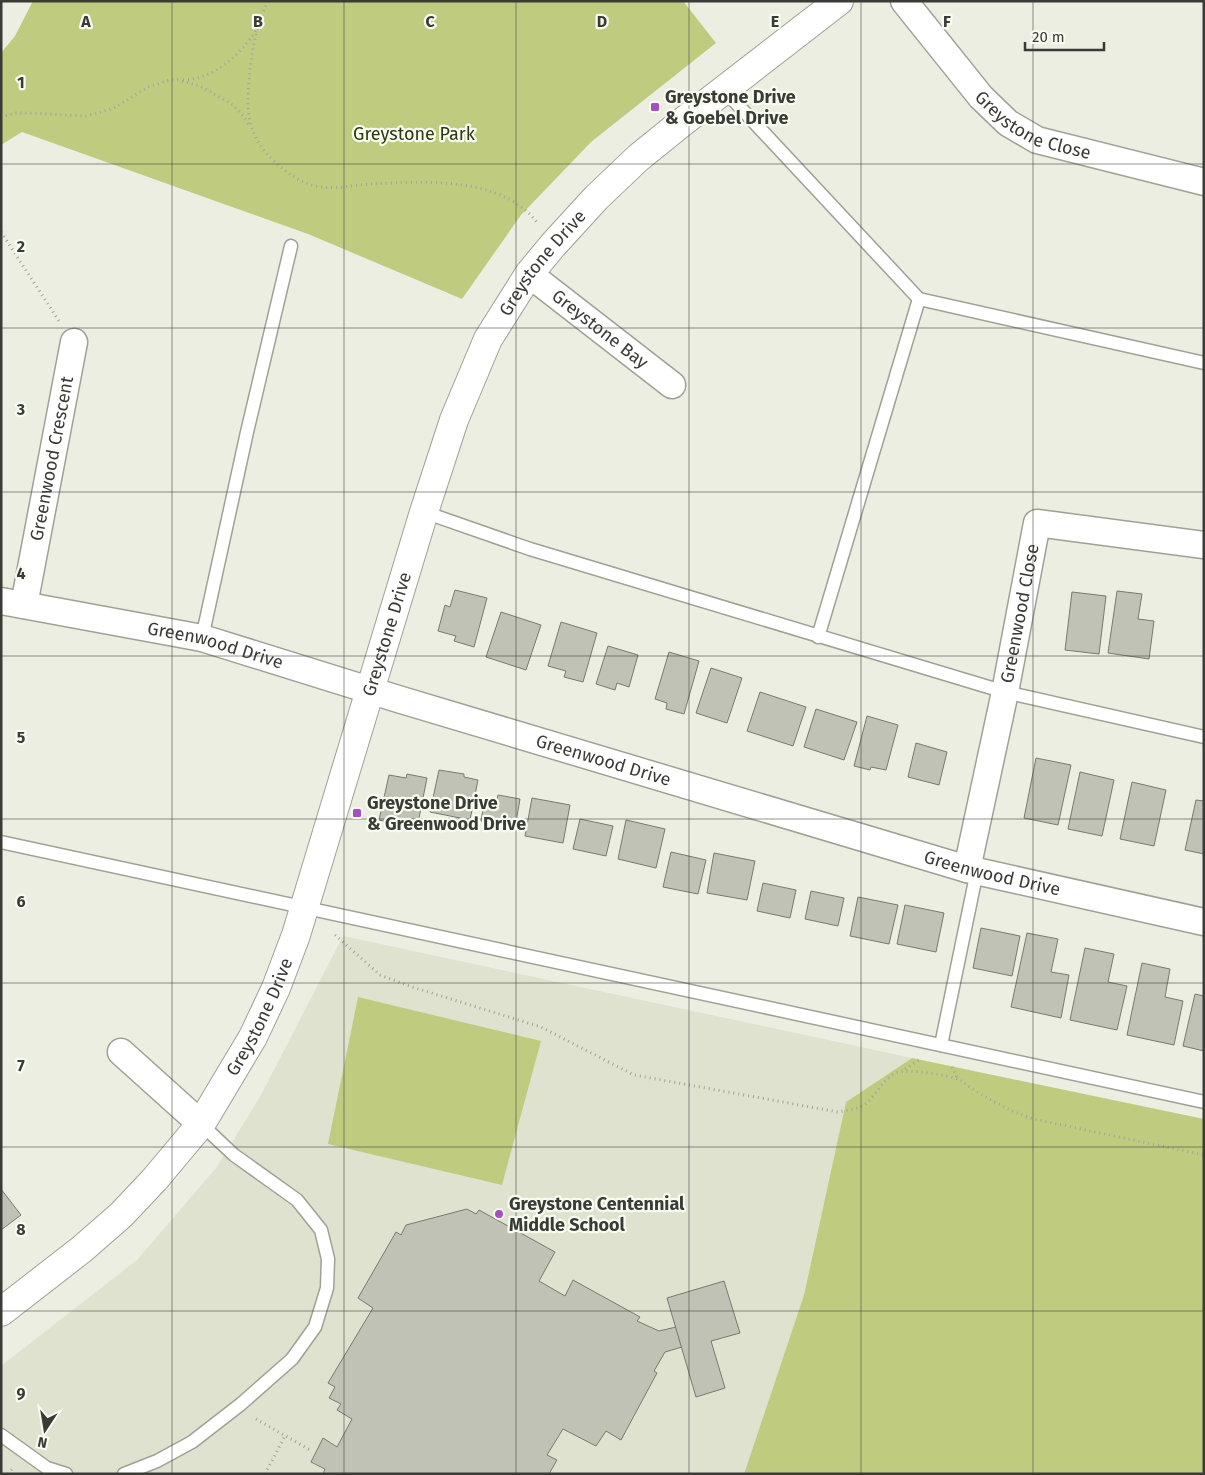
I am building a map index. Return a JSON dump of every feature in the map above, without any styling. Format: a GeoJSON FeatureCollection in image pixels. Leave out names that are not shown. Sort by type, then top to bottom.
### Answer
{"type":"FeatureCollection","features":[{"type":"Feature","properties":{"kind":"street","name":"Greystone Drive"},"geometry":{"type":"LineString","coordinates":[[1,1312],[82,1249],[121,1214],[155,1179],[201,1124],[253,1037],[276,988],[296,935],[424,512],[454,420],[488,339],[529,274],[552,245],[596,198],[638,158],[839,1]]}},
{"type":"Feature","properties":{"kind":"street","name":"Greystone Close"},"geometry":{"type":"LineString","coordinates":[[904,1],[981,97],[1008,123],[1037,140],[1204,182]]}},
{"type":"Feature","properties":{"kind":"street","name":"Greystone Bay"},"geometry":{"type":"LineString","coordinates":[[529,274],[672,385]]}},
{"type":"Feature","properties":{"kind":"street","name":"Greenwood Crescent"},"geometry":{"type":"LineString","coordinates":[[13,603],[74,342]]}},
{"type":"Feature","properties":{"kind":"street","name":"Greenwood Close"},"geometry":{"type":"LineString","coordinates":[[972,870],[1037,522],[1204,545]]}},
{"type":"Feature","properties":{"kind":"street","name":"Greenwood Drive"},"geometry":{"type":"LineString","coordinates":[[13,603],[202,638],[972,870],[1204,922]]}},
{"type":"Feature","properties":{"kind":"street"},"geometry":{"type":"LineString","coordinates":[[121,1052],[201,1124]]}},
{"type":"Feature","properties":{"kind":"lane"},"geometry":{"type":"LineString","coordinates":[[724,89],[919,299],[1204,363]]}},
{"type":"Feature","properties":{"kind":"lane"},"geometry":{"type":"LineString","coordinates":[[202,638],[247,432],[292,246]]}},
{"type":"Feature","properties":{"kind":"lane"},"geometry":{"type":"LineString","coordinates":[[818,636],[919,299]]}},
{"type":"Feature","properties":{"kind":"lane"},"geometry":{"type":"LineString","coordinates":[[424,512],[530,549],[1005,692],[1204,737]]}},
{"type":"Feature","properties":{"kind":"lane"},"geometry":{"type":"LineString","coordinates":[[1,842],[303,909],[1204,1102]]}},
{"type":"Feature","properties":{"kind":"lane"},"geometry":{"type":"LineString","coordinates":[[941,1045],[972,870]]}},
{"type":"Feature","properties":{"kind":"lane"},"geometry":{"type":"LineString","coordinates":[[124,1474],[157,1461],[192,1442],[242,1404],[292,1359],[315,1327],[327,1288],[328,1259],[321,1230],[297,1200],[234,1155],[201,1124]]}},
{"type":"Feature","properties":{"kind":"lane"},"geometry":{"type":"LineString","coordinates":[[1,1435],[47,1468],[66,1474]]}},
{"type":"Feature","properties":{"kind":"path"},"geometry":{"type":"LineString","coordinates":[[268,1],[250,56],[248,104],[250,122],[263,151],[283,170],[296,179],[333,188],[373,184],[440,183],[480,187],[500,194],[531,214],[552,245]]}},
{"type":"Feature","properties":{"kind":"path"},"geometry":{"type":"LineString","coordinates":[[1,117],[28,112],[86,116],[114,108],[148,88],[170,80],[189,80],[218,70],[243,50],[258,29]]}},
{"type":"Feature","properties":{"kind":"path"},"geometry":{"type":"LineString","coordinates":[[178,80],[200,86],[230,103],[240,112],[254,133]]}},
{"type":"Feature","properties":{"kind":"path"},"geometry":{"type":"LineString","coordinates":[[1,232],[45,302],[74,342]]}},
{"type":"Feature","properties":{"kind":"path"},"geometry":{"type":"LineString","coordinates":[[329,930],[380,974],[412,987],[541,1027],[634,1076],[838,1112],[856,1109],[864,1105],[873,1097],[881,1084],[895,1074],[904,1070],[916,1071],[959,1080],[1012,1112],[1034,1119],[1204,1155]]}},
{"type":"Feature","properties":{"kind":"path"},"geometry":{"type":"LineString","coordinates":[[256,1419],[310,1450]]}},
{"type":"Feature","properties":{"kind":"path"},"geometry":{"type":"LineString","coordinates":[[265,1474],[285,1436]]}},
{"type":"Feature","properties":{"kind":"path"},"geometry":{"type":"LineString","coordinates":[[8,1474],[12,1469]]}},
{"type":"Feature","properties":{"kind":"shaded area","name":"Greystone Centennial Middle School"},"geometry":{"type":"Polygon","coordinates":[[[343,936],[912,1058],[846,1102],[804,1295],[744,1474],[1,1474],[1,1366],[137,1260],[216,1168],[260,1097],[343,936]]]}},
{"type":"Feature","properties":{"kind":"green space","name":"Greystone Park"},"geometry":{"type":"Polygon","coordinates":[[[33,1],[683,1],[716,43],[591,142],[521,215],[462,299],[308,234],[22,132],[1,145],[1,53],[15,36],[33,1]]]}},
{"type":"Feature","properties":{"kind":"green space"},"geometry":{"type":"Polygon","coordinates":[[[358,997],[541,1041],[502,1185],[328,1144],[358,997]]]}},
{"type":"Feature","properties":{"kind":"green space"},"geometry":{"type":"Polygon","coordinates":[[[912,1058],[1204,1119],[1204,1474],[744,1474],[804,1295],[846,1102],[912,1058]]]}},
{"type":"Feature","properties":{"kind":"building"},"geometry":{"type":"Polygon","coordinates":[[[455,590],[487,598],[474,647],[454,641],[456,636],[438,631],[445,605],[450,607],[455,590]]]}},
{"type":"Feature","properties":{"kind":"building"},"geometry":{"type":"Polygon","coordinates":[[[1117,591],[1142,594],[1138,619],[1154,621],[1149,659],[1108,653],[1117,591]]]}},
{"type":"Feature","properties":{"kind":"building"},"geometry":{"type":"Polygon","coordinates":[[[1072,592],[1106,596],[1099,654],[1065,650],[1072,592]]]}},
{"type":"Feature","properties":{"kind":"building"},"geometry":{"type":"Polygon","coordinates":[[[501,612],[541,625],[526,670],[486,657],[501,612]]]}},
{"type":"Feature","properties":{"kind":"building"},"geometry":{"type":"Polygon","coordinates":[[[561,622],[597,633],[583,682],[564,677],[566,671],[548,666],[561,622]]]}},
{"type":"Feature","properties":{"kind":"building"},"geometry":{"type":"Polygon","coordinates":[[[608,646],[638,655],[629,687],[617,683],[615,690],[596,684],[608,646]]]}},
{"type":"Feature","properties":{"kind":"building"},"geometry":{"type":"Polygon","coordinates":[[[669,652],[699,661],[684,714],[666,709],[667,703],[655,699],[669,652]]]}},
{"type":"Feature","properties":{"kind":"building"},"geometry":{"type":"Polygon","coordinates":[[[711,668],[742,678],[727,723],[696,713],[711,668]]]}},
{"type":"Feature","properties":{"kind":"building"},"geometry":{"type":"Polygon","coordinates":[[[760,692],[806,707],[793,746],[747,731],[760,692]]]}},
{"type":"Feature","properties":{"kind":"building"},"geometry":{"type":"Polygon","coordinates":[[[816,709],[857,722],[844,760],[804,747],[816,709]]]}},
{"type":"Feature","properties":{"kind":"building"},"geometry":{"type":"Polygon","coordinates":[[[867,716],[898,725],[886,770],[871,767],[870,770],[854,766],[867,716]]]}},
{"type":"Feature","properties":{"kind":"building"},"geometry":{"type":"Polygon","coordinates":[[[916,743],[947,752],[939,785],[908,777],[916,743]]]}},
{"type":"Feature","properties":{"kind":"building"},"geometry":{"type":"Polygon","coordinates":[[[1036,758],[1071,765],[1058,825],[1024,818],[1036,758]]]}},
{"type":"Feature","properties":{"kind":"building"},"geometry":{"type":"Polygon","coordinates":[[[439,770],[464,774],[464,777],[478,780],[470,820],[430,812],[439,770]]]}},
{"type":"Feature","properties":{"kind":"building"},"geometry":{"type":"Polygon","coordinates":[[[1080,772],[1114,780],[1102,836],[1068,829],[1080,772]]]}},
{"type":"Feature","properties":{"kind":"building"},"geometry":{"type":"Polygon","coordinates":[[[407,774],[427,778],[417,828],[379,820],[389,775],[406,778],[407,774]]]}},
{"type":"Feature","properties":{"kind":"building"},"geometry":{"type":"Polygon","coordinates":[[[1132,782],[1166,790],[1154,846],[1120,839],[1132,782]]]}},
{"type":"Feature","properties":{"kind":"building"},"geometry":{"type":"Polygon","coordinates":[[[498,795],[520,799],[515,828],[481,821],[485,798],[497,800],[498,795]]]}},
{"type":"Feature","properties":{"kind":"building"},"geometry":{"type":"Polygon","coordinates":[[[532,798],[570,805],[563,843],[525,836],[532,798]]]}},
{"type":"Feature","properties":{"kind":"building"},"geometry":{"type":"Polygon","coordinates":[[[1196,800],[1204,801],[1204,854],[1185,850],[1196,800]]]}},
{"type":"Feature","properties":{"kind":"building"},"geometry":{"type":"Polygon","coordinates":[[[580,819],[613,826],[606,856],[573,849],[580,819]]]}},
{"type":"Feature","properties":{"kind":"building"},"geometry":{"type":"Polygon","coordinates":[[[626,820],[665,829],[656,868],[618,859],[626,820]]]}},
{"type":"Feature","properties":{"kind":"building"},"geometry":{"type":"Polygon","coordinates":[[[671,852],[706,860],[698,894],[663,887],[671,852]]]}},
{"type":"Feature","properties":{"kind":"building"},"geometry":{"type":"Polygon","coordinates":[[[714,853],[755,861],[747,900],[707,893],[714,853]]]}},
{"type":"Feature","properties":{"kind":"building"},"geometry":{"type":"Polygon","coordinates":[[[763,883],[796,890],[790,918],[757,911],[763,883]]]}},
{"type":"Feature","properties":{"kind":"building"},"geometry":{"type":"Polygon","coordinates":[[[811,891],[844,898],[838,926],[805,919],[811,891]]]}},
{"type":"Feature","properties":{"kind":"building"},"geometry":{"type":"Polygon","coordinates":[[[858,897],[898,905],[889,944],[850,936],[858,897]]]}},
{"type":"Feature","properties":{"kind":"building"},"geometry":{"type":"Polygon","coordinates":[[[905,905],[944,913],[936,952],[897,944],[905,905]]]}},
{"type":"Feature","properties":{"kind":"building"},"geometry":{"type":"Polygon","coordinates":[[[981,928],[1020,936],[1012,976],[973,968],[981,928]]]}},
{"type":"Feature","properties":{"kind":"building"},"geometry":{"type":"Polygon","coordinates":[[[1027,933],[1058,939],[1051,972],[1069,975],[1061,1018],[1011,1007],[1027,933]]]}},
{"type":"Feature","properties":{"kind":"building"},"geometry":{"type":"Polygon","coordinates":[[[1085,948],[1114,954],[1108,982],[1127,986],[1117,1030],[1070,1020],[1085,948]]]}},
{"type":"Feature","properties":{"kind":"building"},"geometry":{"type":"Polygon","coordinates":[[[1142,963],[1170,969],[1165,997],[1183,1001],[1174,1045],[1127,1035],[1142,963]]]}},
{"type":"Feature","properties":{"kind":"building"},"geometry":{"type":"Polygon","coordinates":[[[1195,994],[1204,996],[1204,1051],[1183,1046],[1195,994]]]}},
{"type":"Feature","properties":{"kind":"building"},"geometry":{"type":"Polygon","coordinates":[[[1,1189],[21,1215],[1,1230],[1,1189]]]}},
{"type":"Feature","properties":{"kind":"building"},"geometry":{"type":"Polygon","coordinates":[[[467,1209],[476,1214],[479,1210],[555,1252],[539,1281],[565,1296],[573,1280],[640,1317],[637,1321],[659,1331],[676,1327],[682,1347],[665,1352],[654,1371],[657,1373],[621,1440],[606,1431],[596,1446],[563,1429],[547,1455],[557,1460],[549,1474],[323,1474],[325,1469],[311,1462],[323,1438],[337,1447],[352,1419],[337,1410],[341,1404],[329,1398],[335,1387],[328,1383],[373,1308],[358,1298],[396,1232],[401,1235],[406,1225],[467,1209]]]}},
{"type":"Feature","properties":{"kind":"building"},"geometry":{"type":"Polygon","coordinates":[[[724,1281],[740,1333],[711,1341],[725,1388],[696,1397],[667,1298],[724,1281]]]}},
{"type":"Feature","properties":{"kind":"place","name":"Greystone Drive & Goebel Drive"},"geometry":{"type":"Point","coordinates":[655,107]}},
{"type":"Feature","properties":{"kind":"place","name":"Greystone Drive & Greenwood Drive"},"geometry":{"type":"Point","coordinates":[357,813]}},
{"type":"Feature","properties":{"kind":"place","name":"Greystone Centennial Middle School"},"geometry":{"type":"Point","coordinates":[499,1214]}}]}
